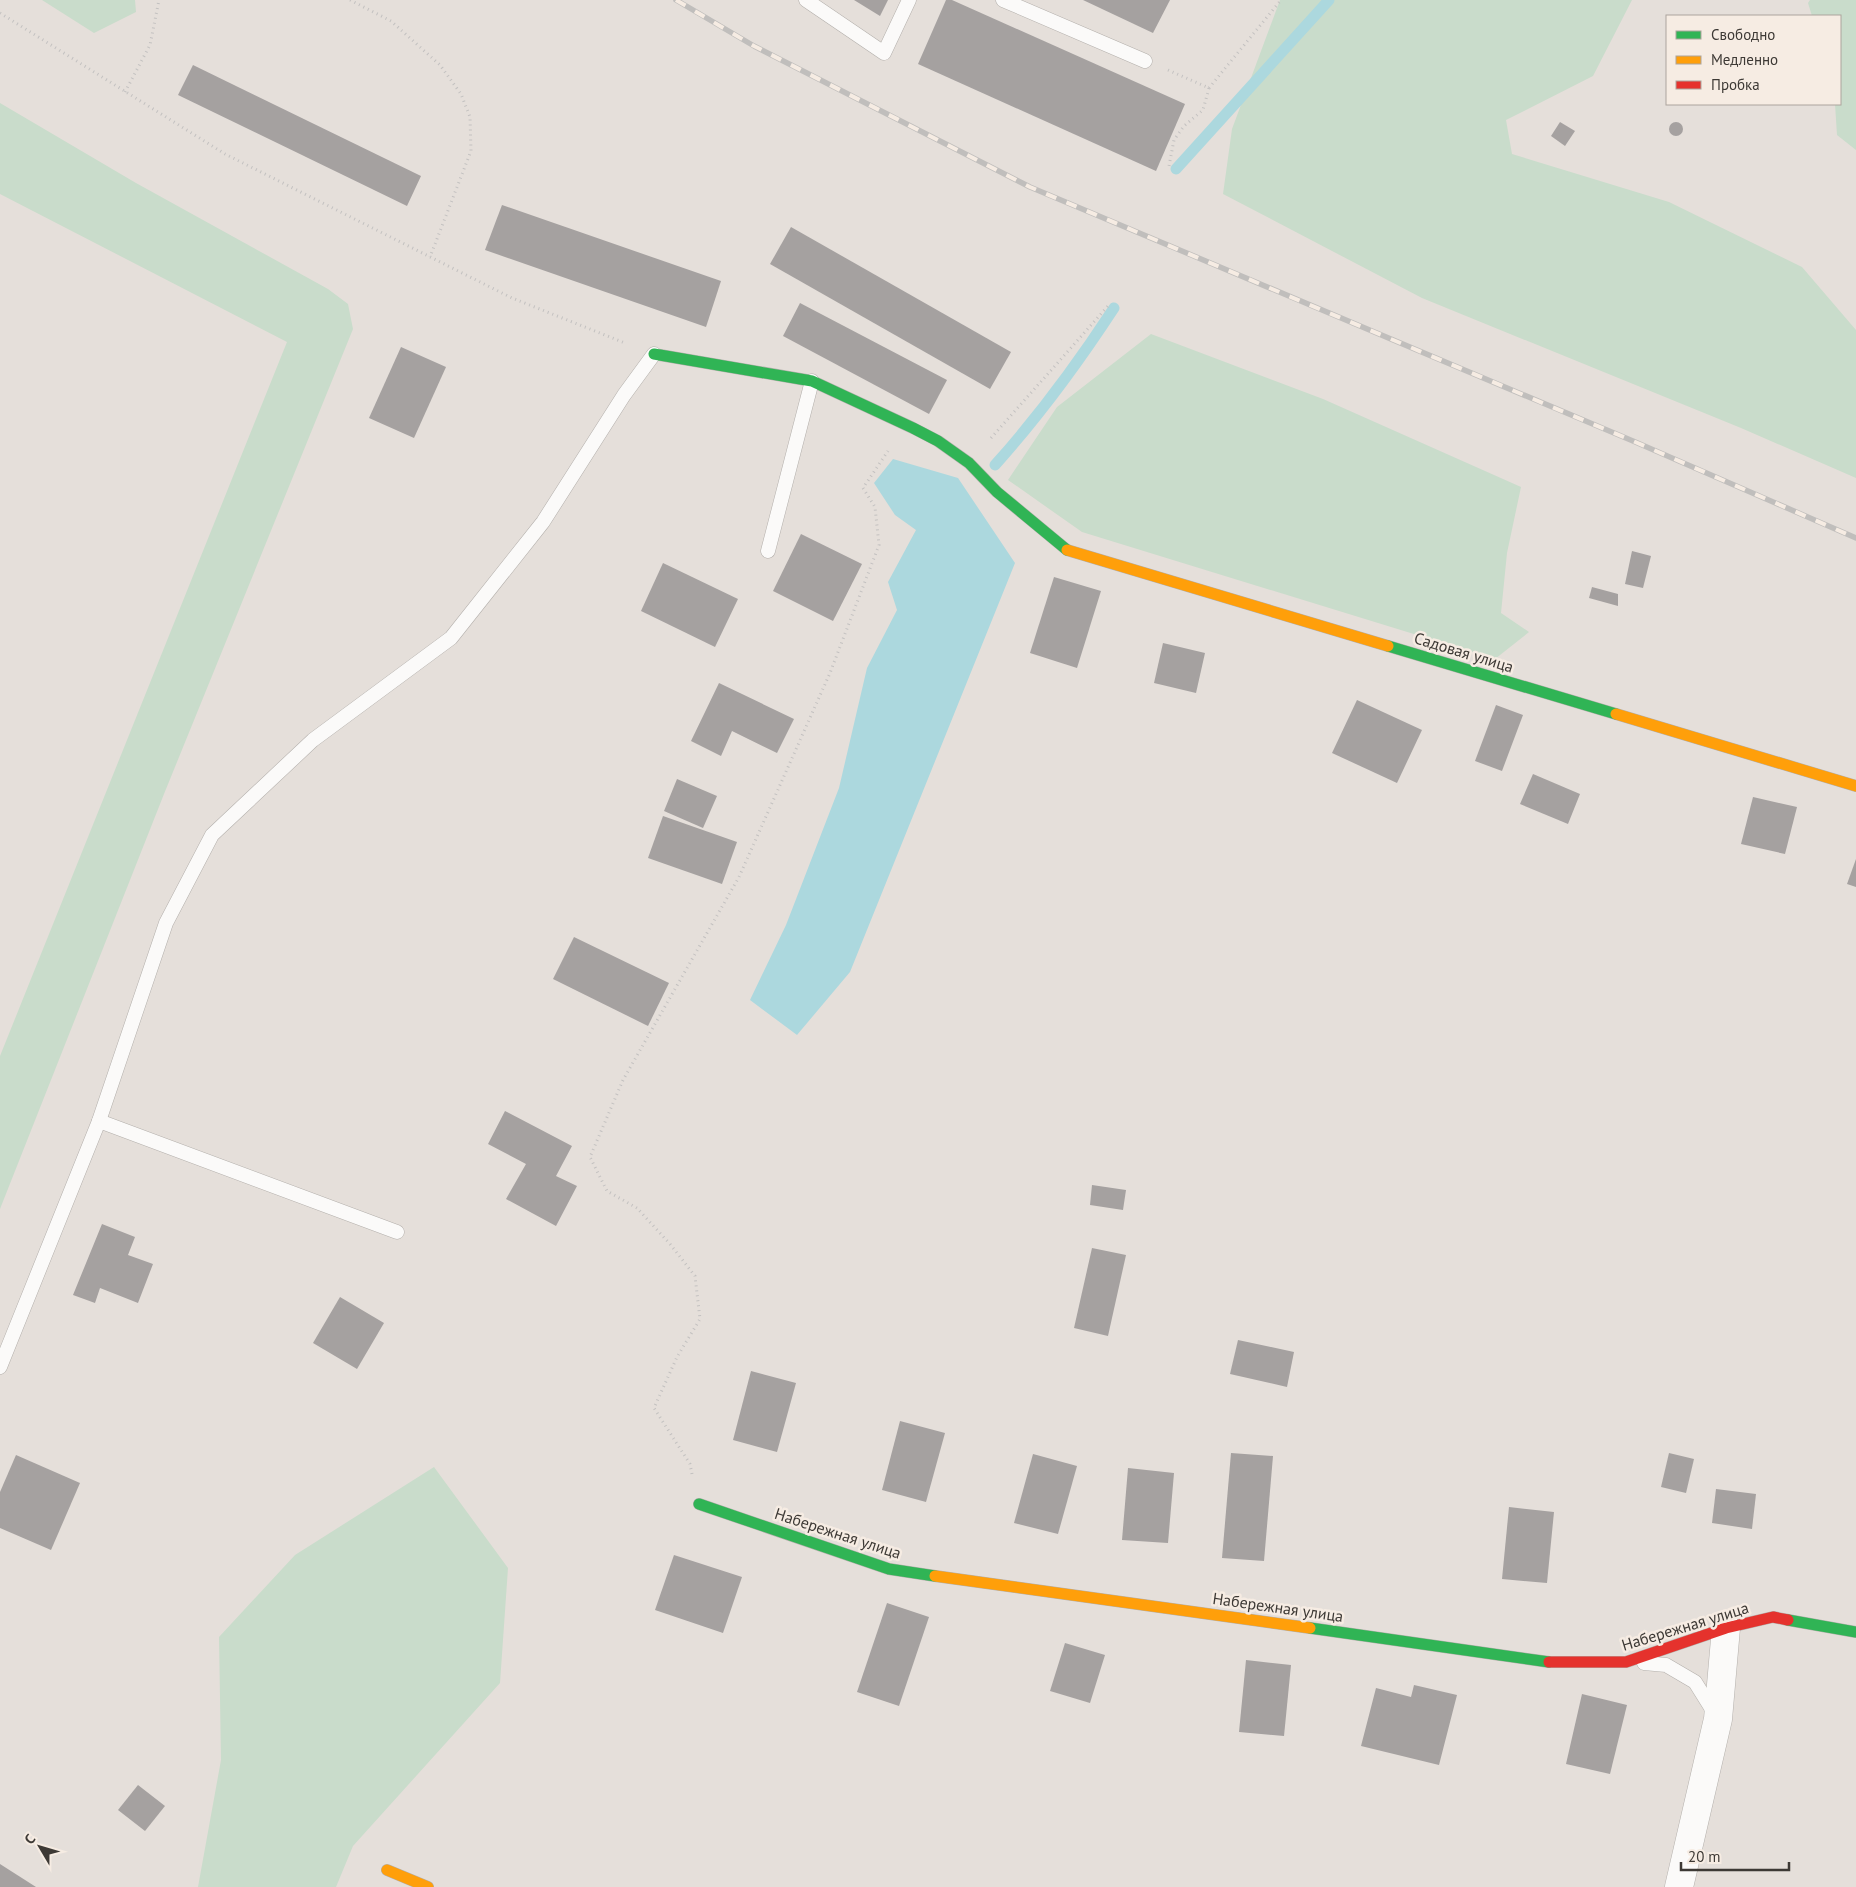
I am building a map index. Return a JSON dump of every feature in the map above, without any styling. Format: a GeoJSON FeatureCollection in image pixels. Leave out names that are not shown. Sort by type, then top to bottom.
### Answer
{"type":"FeatureCollection","features":[{"type":"Feature","properties":{"kind":"street"},"geometry":{"type":"LineString","coordinates":[[654,354],[812,380],[938,441],[969,463]]}},
{"type":"Feature","properties":{"kind":"street","name":"Садовая улица"},"geometry":{"type":"LineString","coordinates":[[969,463],[997,492],[1064,549],[1856,786]]}},
{"type":"Feature","properties":{"kind":"street","name":"Набережная улица"},"geometry":{"type":"LineString","coordinates":[[699,1504],[889,1569],[1558,1663],[1626,1662],[1726,1628],[1773,1617],[1856,1632]]}},
{"type":"Feature","properties":{"kind":"street"},"geometry":{"type":"LineString","coordinates":[[1679,1887],[1718,1719],[1726,1628]]}},
{"type":"Feature","properties":{"kind":"street"},"geometry":{"type":"LineString","coordinates":[[387,1870],[428,1887]]}},
{"type":"Feature","properties":{"kind":"lane"},"geometry":{"type":"LineString","coordinates":[[806,0],[884,53],[909,0]]}},
{"type":"Feature","properties":{"kind":"lane"},"geometry":{"type":"LineString","coordinates":[[1003,0],[1145,61]]}},
{"type":"Feature","properties":{"kind":"lane"},"geometry":{"type":"LineString","coordinates":[[0,1368],[99,1121],[166,923],[212,835],[313,740],[452,638],[543,522],[624,395],[654,354]]}},
{"type":"Feature","properties":{"kind":"lane"},"geometry":{"type":"LineString","coordinates":[[768,551],[812,380]]}},
{"type":"Feature","properties":{"kind":"lane"},"geometry":{"type":"LineString","coordinates":[[99,1121],[397,1232]]}},
{"type":"Feature","properties":{"kind":"lane"},"geometry":{"type":"LineString","coordinates":[[1626,1662],[1666,1665],[1695,1682],[1718,1719]]}},
{"type":"Feature","properties":{"kind":"path"},"geometry":{"type":"LineString","coordinates":[[125,92],[150,45],[159,0]]}},
{"type":"Feature","properties":{"kind":"path"},"geometry":{"type":"LineString","coordinates":[[350,0],[391,22],[440,65],[461,94],[470,117],[471,151],[430,257]]}},
{"type":"Feature","properties":{"kind":"path"},"geometry":{"type":"LineString","coordinates":[[1169,166],[1174,140],[1184,126],[1203,110],[1209,88],[1281,0]]}},
{"type":"Feature","properties":{"kind":"path"},"geometry":{"type":"LineString","coordinates":[[0,13],[226,154],[512,298],[654,354]]}},
{"type":"Feature","properties":{"kind":"path"},"geometry":{"type":"LineString","coordinates":[[1145,61],[1209,88]]}},
{"type":"Feature","properties":{"kind":"path"},"geometry":{"type":"LineString","coordinates":[[969,463],[1108,306]]}},
{"type":"Feature","properties":{"kind":"path"},"geometry":{"type":"LineString","coordinates":[[699,1504],[690,1464],[654,1408],[678,1357],[700,1319],[695,1276],[670,1244],[637,1208],[607,1191],[590,1157],[623,1080],[739,877],[830,673],[878,545],[875,507],[863,488],[892,444],[913,428]]}},
{"type":"Feature","properties":{"kind":"green space"},"geometry":{"type":"Polygon","coordinates":[[[42,0],[135,0],[136,12],[94,33],[42,0]]]}},
{"type":"Feature","properties":{"kind":"green space"},"geometry":{"type":"Polygon","coordinates":[[[1280,0],[1632,0],[1593,76],[1506,120],[1512,154],[1669,202],[1802,267],[1856,330],[1856,478],[1741,428],[1422,298],[1223,194],[1232,129],[1280,0]]]}},
{"type":"Feature","properties":{"kind":"green space"},"geometry":{"type":"Polygon","coordinates":[[[1810,0],[1856,0],[1856,150],[1837,135],[1835,105],[1841,105],[1841,15],[1812,15],[1808,3],[1810,0]]]}},
{"type":"Feature","properties":{"kind":"green space"},"geometry":{"type":"Polygon","coordinates":[[[0,103],[136,183],[328,289],[348,304],[353,329],[164,794],[0,1209],[0,1056],[287,342],[0,194],[0,103]]]}},
{"type":"Feature","properties":{"kind":"green space"},"geometry":{"type":"Polygon","coordinates":[[[1151,334],[1323,399],[1521,487],[1507,553],[1501,613],[1529,632],[1495,659],[1082,532],[1008,480],[1057,407],[1151,334]]]}},
{"type":"Feature","properties":{"kind":"green space"},"geometry":{"type":"Polygon","coordinates":[[[434,1467],[508,1568],[500,1683],[353,1846],[336,1887],[198,1887],[221,1760],[219,1637],[295,1555],[434,1467]]]}},
{"type":"Feature","properties":{"kind":"water"},"geometry":{"type":"Polygon","coordinates":[[[893,459],[958,478],[1015,563],[850,972],[797,1035],[750,1000],[786,925],[839,788],[867,668],[897,610],[888,582],[916,530],[895,515],[874,483],[893,459]]]}},
{"type":"Feature","properties":{"kind":"building"},"geometry":{"type":"Polygon","coordinates":[[[854,0],[888,0],[880,16],[854,0]]]}},
{"type":"Feature","properties":{"kind":"building"},"geometry":{"type":"Polygon","coordinates":[[[946,0],[952,0],[1185,104],[1156,171],[918,64],[946,0]]]}},
{"type":"Feature","properties":{"kind":"building"},"geometry":{"type":"Polygon","coordinates":[[[1083,0],[1170,0],[1153,33],[1083,0]]]}},
{"type":"Feature","properties":{"kind":"building"},"geometry":{"type":"Polygon","coordinates":[[[193,65],[421,176],[407,206],[178,95],[193,65]]]}},
{"type":"Feature","properties":{"kind":"building"},"geometry":{"type":"Polygon","coordinates":[[[1560,122],[1575,131],[1565,146],[1551,136],[1560,122]]]}},
{"type":"Feature","properties":{"kind":"building"},"geometry":{"type":"Polygon","coordinates":[[[1676,122],[1681,124],[1683,129],[1681,134],[1676,136],[1671,134],[1669,129],[1671,124],[1676,122]]]}},
{"type":"Feature","properties":{"kind":"building"},"geometry":{"type":"Polygon","coordinates":[[[502,205],[721,281],[706,327],[485,250],[502,205]]]}},
{"type":"Feature","properties":{"kind":"building"},"geometry":{"type":"Polygon","coordinates":[[[791,227],[1011,352],[990,389],[770,264],[791,227]]]}},
{"type":"Feature","properties":{"kind":"building"},"geometry":{"type":"Polygon","coordinates":[[[800,303],[947,380],[929,414],[783,336],[800,303]]]}},
{"type":"Feature","properties":{"kind":"building"},"geometry":{"type":"Polygon","coordinates":[[[401,347],[446,367],[414,438],[369,418],[401,347]]]}},
{"type":"Feature","properties":{"kind":"building"},"geometry":{"type":"Polygon","coordinates":[[[801,534],[862,564],[833,621],[773,591],[801,534]]]}},
{"type":"Feature","properties":{"kind":"building"},"geometry":{"type":"Polygon","coordinates":[[[1632,551],[1651,556],[1643,588],[1625,584],[1632,551]]]}},
{"type":"Feature","properties":{"kind":"building"},"geometry":{"type":"Polygon","coordinates":[[[663,563],[738,599],[715,647],[641,611],[663,563]]]}},
{"type":"Feature","properties":{"kind":"building"},"geometry":{"type":"Polygon","coordinates":[[[1054,577],[1101,591],[1077,668],[1030,653],[1054,577]]]}},
{"type":"Feature","properties":{"kind":"building"},"geometry":{"type":"Polygon","coordinates":[[[1592,587],[1618,594],[1618,606],[1589,598],[1592,587]]]}},
{"type":"Feature","properties":{"kind":"building"},"geometry":{"type":"Polygon","coordinates":[[[1163,643],[1205,653],[1196,693],[1154,683],[1163,643]]]}},
{"type":"Feature","properties":{"kind":"building"},"geometry":{"type":"Polygon","coordinates":[[[719,683],[794,719],[777,753],[732,731],[721,756],[691,741],[719,683]]]}},
{"type":"Feature","properties":{"kind":"building"},"geometry":{"type":"Polygon","coordinates":[[[1357,700],[1422,730],[1397,783],[1332,753],[1357,700]]]}},
{"type":"Feature","properties":{"kind":"building"},"geometry":{"type":"Polygon","coordinates":[[[1496,705],[1523,715],[1502,771],[1475,761],[1496,705]]]}},
{"type":"Feature","properties":{"kind":"building"},"geometry":{"type":"Polygon","coordinates":[[[1533,774],[1580,794],[1568,824],[1520,804],[1533,774]]]}},
{"type":"Feature","properties":{"kind":"building"},"geometry":{"type":"Polygon","coordinates":[[[677,779],[717,796],[703,828],[664,811],[677,779]]]}},
{"type":"Feature","properties":{"kind":"building"},"geometry":{"type":"Polygon","coordinates":[[[1753,797],[1797,807],[1785,854],[1741,844],[1753,797]]]}},
{"type":"Feature","properties":{"kind":"building"},"geometry":{"type":"Polygon","coordinates":[[[663,816],[737,842],[722,884],[648,858],[663,816]]]}},
{"type":"Feature","properties":{"kind":"building"},"geometry":{"type":"Polygon","coordinates":[[[1856,859],[1856,887],[1847,884],[1856,859]]]}},
{"type":"Feature","properties":{"kind":"building"},"geometry":{"type":"Polygon","coordinates":[[[574,937],[669,983],[648,1026],[553,979],[574,937]]]}},
{"type":"Feature","properties":{"kind":"building"},"geometry":{"type":"Polygon","coordinates":[[[505,1111],[572,1146],[556,1176],[577,1186],[556,1226],[506,1199],[526,1164],[488,1144],[505,1111]]]}},
{"type":"Feature","properties":{"kind":"building"},"geometry":{"type":"Polygon","coordinates":[[[1092,1185],[1126,1190],[1123,1210],[1090,1205],[1092,1185]]]}},
{"type":"Feature","properties":{"kind":"building"},"geometry":{"type":"Polygon","coordinates":[[[102,1224],[135,1237],[128,1255],[153,1264],[138,1303],[100,1288],[95,1303],[73,1295],[102,1224]]]}},
{"type":"Feature","properties":{"kind":"building"},"geometry":{"type":"Polygon","coordinates":[[[1092,1248],[1126,1255],[1108,1336],[1074,1328],[1092,1248]]]}},
{"type":"Feature","properties":{"kind":"building"},"geometry":{"type":"Polygon","coordinates":[[[340,1297],[384,1323],[357,1369],[313,1343],[340,1297]]]}},
{"type":"Feature","properties":{"kind":"building"},"geometry":{"type":"Polygon","coordinates":[[[1238,1340],[1294,1352],[1287,1387],[1230,1374],[1238,1340]]]}},
{"type":"Feature","properties":{"kind":"building"},"geometry":{"type":"Polygon","coordinates":[[[751,1371],[796,1383],[777,1452],[733,1440],[751,1371]]]}},
{"type":"Feature","properties":{"kind":"building"},"geometry":{"type":"Polygon","coordinates":[[[900,1421],[945,1433],[926,1502],[882,1490],[900,1421]]]}},
{"type":"Feature","properties":{"kind":"building"},"geometry":{"type":"Polygon","coordinates":[[[1231,1453],[1273,1456],[1264,1561],[1222,1558],[1231,1453]]]}},
{"type":"Feature","properties":{"kind":"building"},"geometry":{"type":"Polygon","coordinates":[[[1669,1453],[1694,1459],[1686,1493],[1661,1487],[1669,1453]]]}},
{"type":"Feature","properties":{"kind":"building"},"geometry":{"type":"Polygon","coordinates":[[[1033,1454],[1077,1466],[1058,1534],[1014,1523],[1033,1454]]]}},
{"type":"Feature","properties":{"kind":"building"},"geometry":{"type":"Polygon","coordinates":[[[16,1455],[80,1483],[51,1550],[0,1528],[0,1492],[16,1455]]]}},
{"type":"Feature","properties":{"kind":"building"},"geometry":{"type":"Polygon","coordinates":[[[1128,1468],[1174,1473],[1168,1543],[1122,1540],[1128,1468]]]}},
{"type":"Feature","properties":{"kind":"building"},"geometry":{"type":"Polygon","coordinates":[[[1716,1489],[1756,1494],[1752,1529],[1712,1523],[1716,1489]]]}},
{"type":"Feature","properties":{"kind":"building"},"geometry":{"type":"Polygon","coordinates":[[[1509,1507],[1554,1512],[1547,1583],[1502,1579],[1509,1507]]]}},
{"type":"Feature","properties":{"kind":"building"},"geometry":{"type":"Polygon","coordinates":[[[674,1555],[742,1577],[723,1633],[655,1610],[674,1555]]]}},
{"type":"Feature","properties":{"kind":"building"},"geometry":{"type":"Polygon","coordinates":[[[887,1603],[929,1617],[899,1706],[857,1692],[887,1603]]]}},
{"type":"Feature","properties":{"kind":"building"},"geometry":{"type":"Polygon","coordinates":[[[1065,1643],[1105,1655],[1090,1703],[1050,1691],[1065,1643]]]}},
{"type":"Feature","properties":{"kind":"building"},"geometry":{"type":"Polygon","coordinates":[[[1246,1660],[1291,1665],[1284,1736],[1239,1732],[1246,1660]]]}},
{"type":"Feature","properties":{"kind":"building"},"geometry":{"type":"Polygon","coordinates":[[[1414,1685],[1457,1695],[1439,1765],[1361,1746],[1376,1688],[1411,1697],[1414,1685]]]}},
{"type":"Feature","properties":{"kind":"building"},"geometry":{"type":"Polygon","coordinates":[[[1582,1694],[1627,1705],[1610,1774],[1566,1764],[1582,1694]]]}},
{"type":"Feature","properties":{"kind":"building"},"geometry":{"type":"Polygon","coordinates":[[[138,1785],[165,1806],[145,1831],[118,1810],[138,1785]]]}},
{"type":"Feature","properties":{"kind":"building"},"geometry":{"type":"Polygon","coordinates":[[[0,1864],[36,1887],[0,1887],[0,1864]]]}},
{"type":"Feature","properties":{"kind":"waterway"},"geometry":{"type":"LineString","coordinates":[[1176,169],[1329,0]]}},
{"type":"Feature","properties":{"kind":"waterway"},"geometry":{"type":"LineString","coordinates":[[995,465],[1058,389],[1114,308]]}},
{"type":"Feature","properties":{"kind":"railway"},"geometry":{"type":"LineString","coordinates":[[676,0],[754,46],[1030,187],[1633,441],[1856,538]]}},
{"type":"Feature","properties":{"kind":"traffic: fast"},"geometry":{"type":"LineString","coordinates":[[654,354],[812,381],[913,428],[938,441],[969,463],[997,492],[1067,550]]}},
{"type":"Feature","properties":{"kind":"traffic: fast"},"geometry":{"type":"LineString","coordinates":[[1388,646],[1616,714]]}},
{"type":"Feature","properties":{"kind":"traffic: fast"},"geometry":{"type":"LineString","coordinates":[[699,1504],[889,1569],[935,1576]]}},
{"type":"Feature","properties":{"kind":"traffic: fast"},"geometry":{"type":"LineString","coordinates":[[1788,1620],[1856,1632]]}},
{"type":"Feature","properties":{"kind":"traffic: fast"},"geometry":{"type":"LineString","coordinates":[[1310,1628],[1549,1662]]}},
{"type":"Feature","properties":{"kind":"traffic: slow"},"geometry":{"type":"LineString","coordinates":[[1067,550],[1388,646]]}},
{"type":"Feature","properties":{"kind":"traffic: slow"},"geometry":{"type":"LineString","coordinates":[[1616,714],[1856,786]]}},
{"type":"Feature","properties":{"kind":"traffic: slow"},"geometry":{"type":"LineString","coordinates":[[935,1576],[1310,1628]]}},
{"type":"Feature","properties":{"kind":"traffic: slow"},"geometry":{"type":"LineString","coordinates":[[387,1870],[428,1887]]}},
{"type":"Feature","properties":{"kind":"traffic: jam"},"geometry":{"type":"LineString","coordinates":[[1549,1662],[1626,1662],[1726,1628],[1773,1617],[1788,1620]]}}]}
